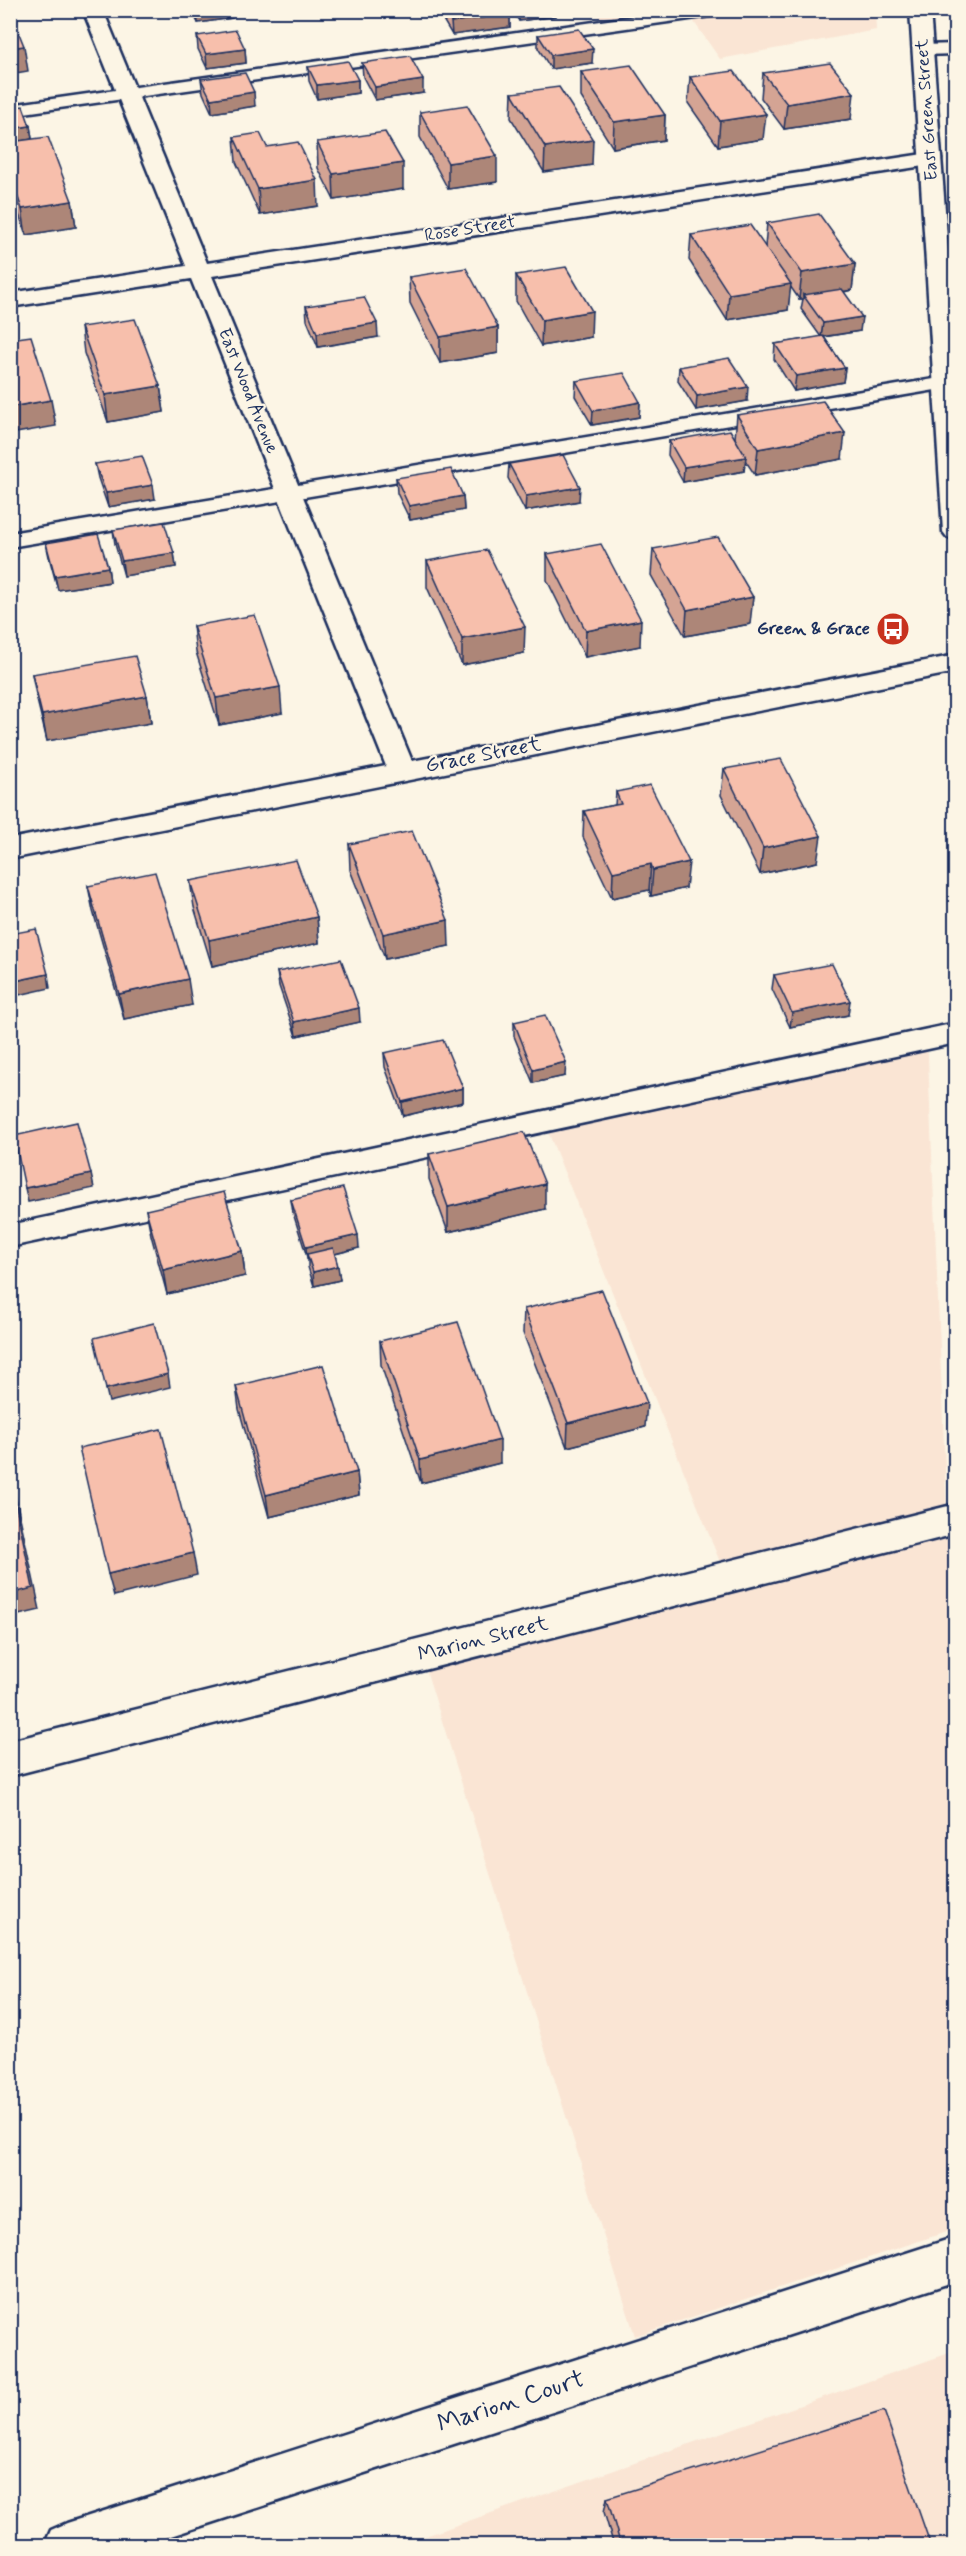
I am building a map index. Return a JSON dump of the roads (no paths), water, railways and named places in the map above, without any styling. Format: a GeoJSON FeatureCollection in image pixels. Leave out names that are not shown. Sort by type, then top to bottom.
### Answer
{"type":"FeatureCollection","features":[{"type":"Feature","properties":{"kind":"street","name":"East Wood Avenue"},"geometry":{"type":"LineString","coordinates":[[93,10],[402,771]]}},
{"type":"Feature","properties":{"kind":"street","name":"East Green Street"},"geometry":{"type":"LineString","coordinates":[[921,10],[930,159],[949,342],[946,383],[956,532]]}},
{"type":"Feature","properties":{"kind":"street","name":"Rose Street"},"geometry":{"type":"LineString","coordinates":[[10,300],[930,159]]}},
{"type":"Feature","properties":{"kind":"street","name":"Grace Street"},"geometry":{"type":"LineString","coordinates":[[10,849],[956,663]]}},
{"type":"Feature","properties":{"kind":"street","name":"Marion Street"},"geometry":{"type":"LineString","coordinates":[[10,1759],[956,1519]]}},
{"type":"Feature","properties":{"kind":"street","name":"Marion Court"},"geometry":{"type":"LineString","coordinates":[[67,2546],[956,2259]]}},
{"type":"Feature","properties":{"kind":"lane"},"geometry":{"type":"LineString","coordinates":[[10,110],[718,10]]}},
{"type":"Feature","properties":{"kind":"lane"},"geometry":{"type":"LineString","coordinates":[[923,50],[956,50]]}},
{"type":"Feature","properties":{"kind":"lane"},"geometry":{"type":"LineString","coordinates":[[10,540],[946,383]]}},
{"type":"Feature","properties":{"kind":"lane"},"geometry":{"type":"LineString","coordinates":[[10,1236],[956,1033]]}},
{"type":"Feature","properties":{"kind":"place","name":"Green & Grace"},"geometry":{"type":"Point","coordinates":[893,629]}}]}
